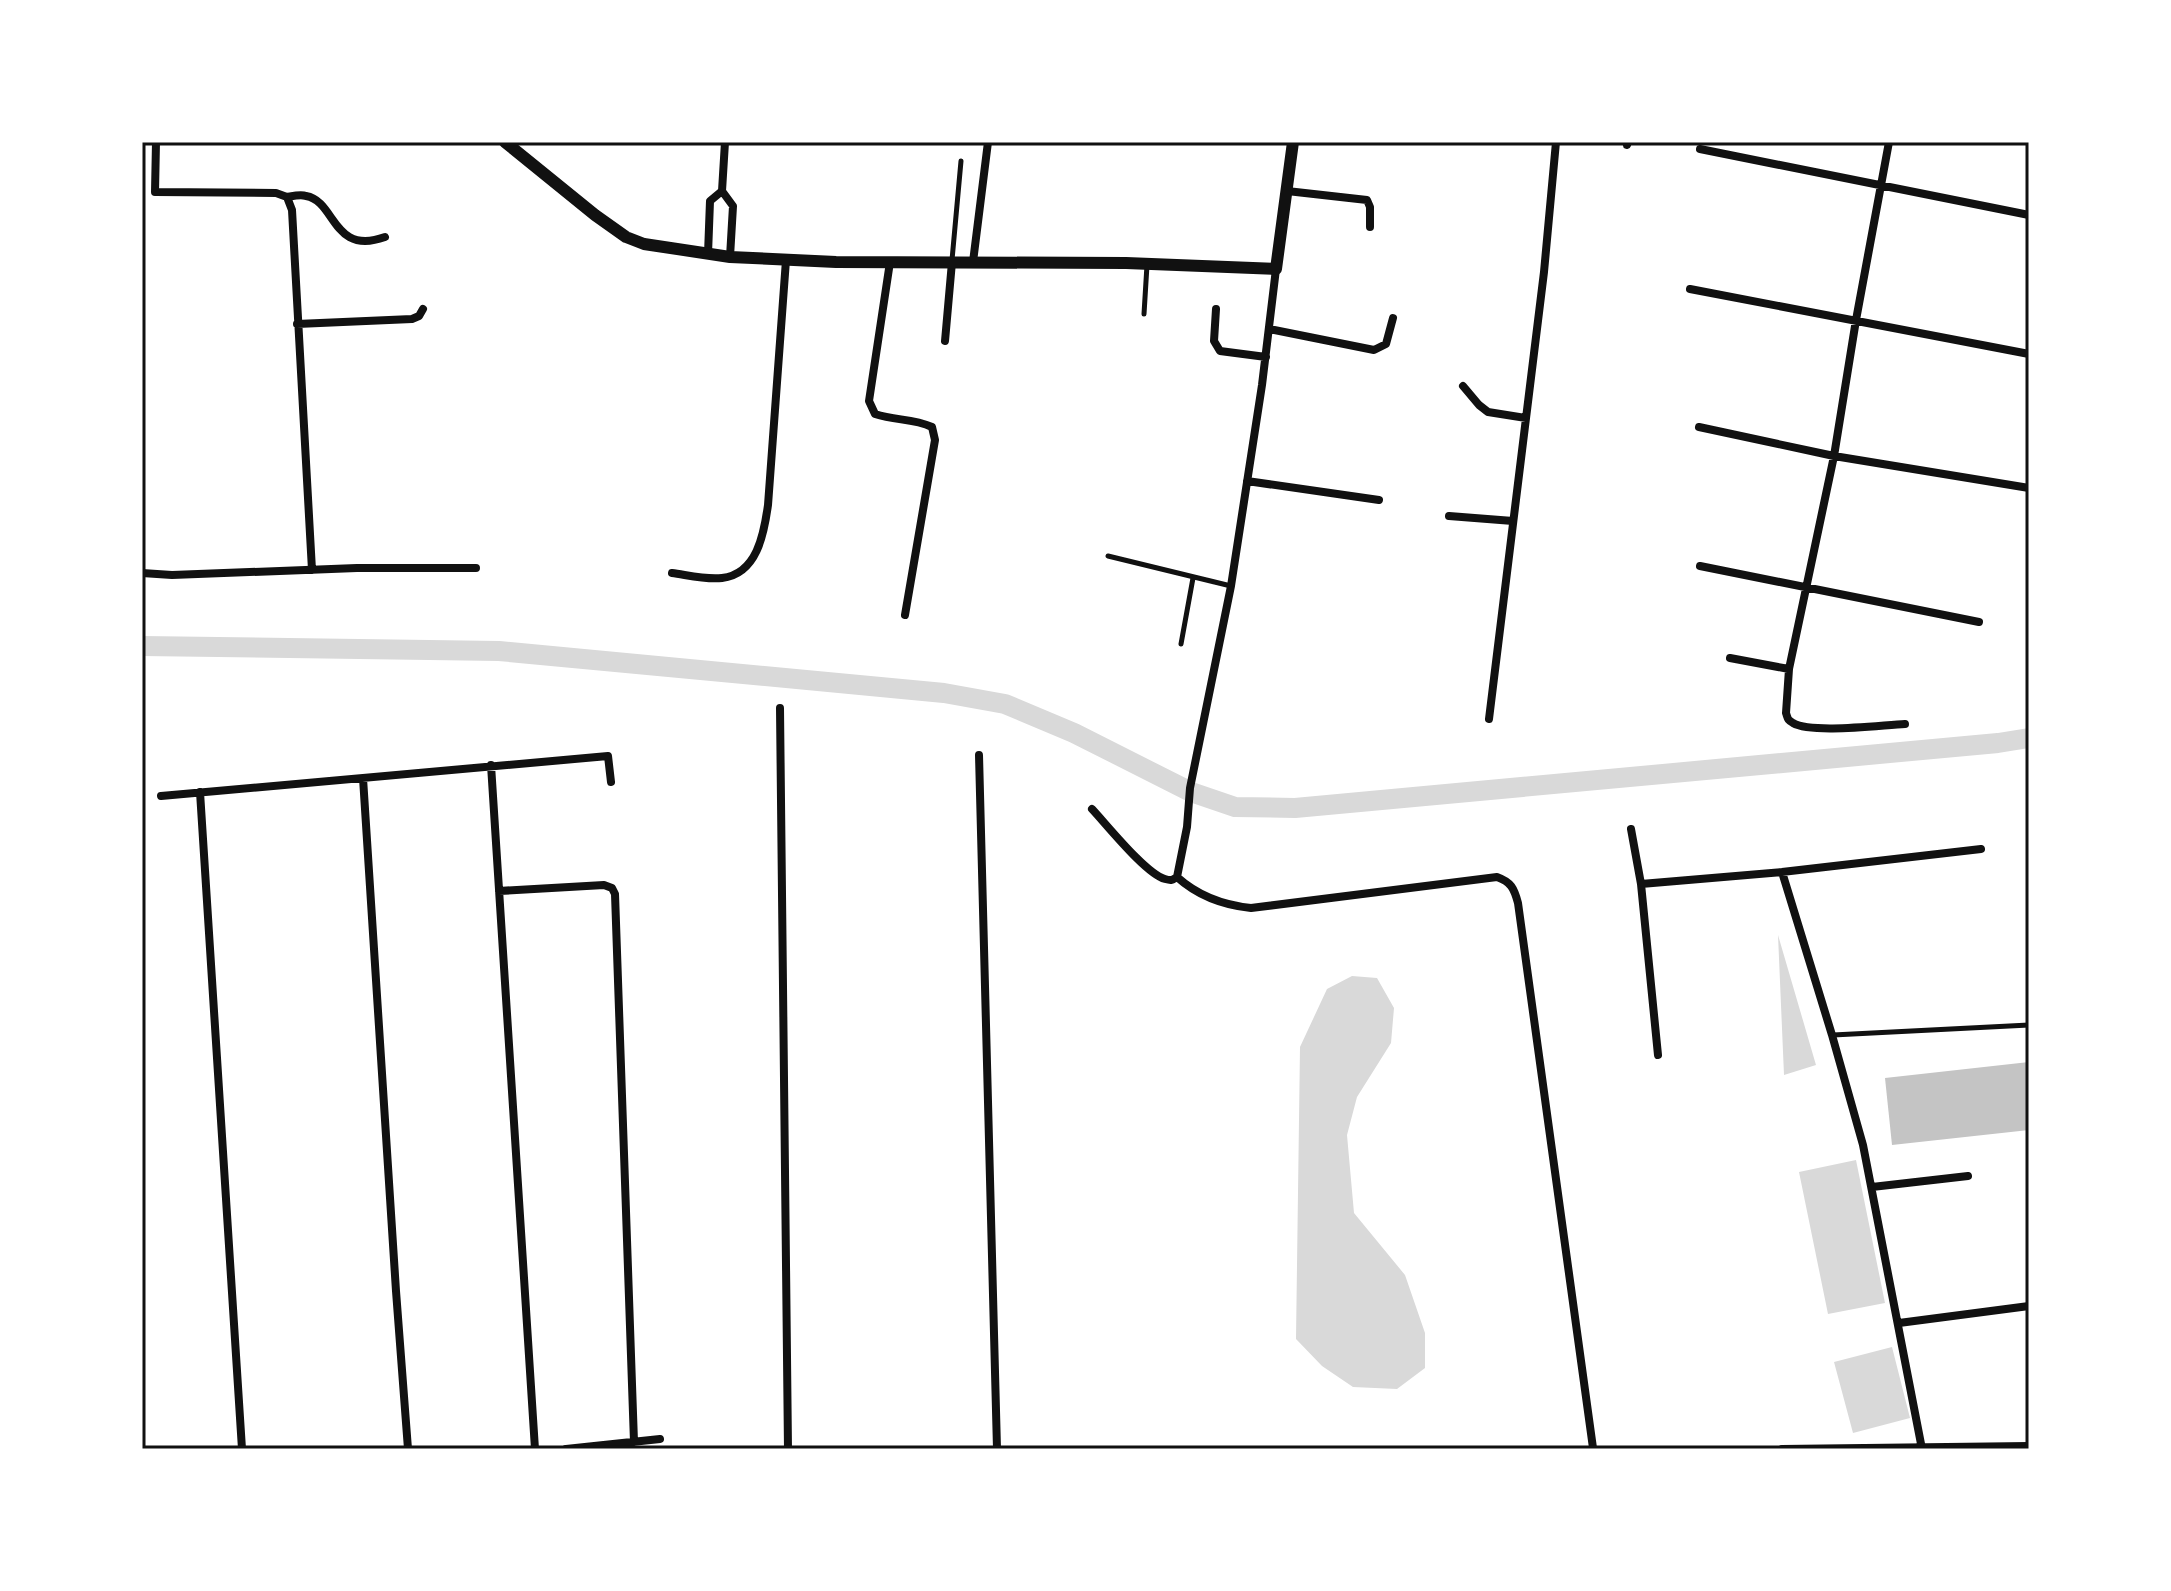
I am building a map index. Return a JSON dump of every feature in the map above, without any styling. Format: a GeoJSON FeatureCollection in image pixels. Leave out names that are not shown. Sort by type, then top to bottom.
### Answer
{"type":"FeatureCollection","features":[{"type":"Feature","properties":{"kind":"street"},"geometry":{"type":"LineString","coordinates":[[156,142],[155,192],[306,195],[318,200],[339,230],[356,240],[370,242],[385,237]]}},
{"type":"Feature","properties":{"kind":"street"},"geometry":{"type":"LineString","coordinates":[[505,142],[595,215],[626,237],[644,244],[730,257],[836,262],[1147,264],[1276,269]]}},
{"type":"Feature","properties":{"kind":"street"},"geometry":{"type":"LineString","coordinates":[[725,142],[722,191],[733,206],[730,257]]}},
{"type":"Feature","properties":{"kind":"street"},"geometry":{"type":"LineString","coordinates":[[973,262],[988,142]]}},
{"type":"Feature","properties":{"kind":"street"},"geometry":{"type":"LineString","coordinates":[[1092,809],[1157,875],[1166,880],[1177,877],[1187,827],[1190,788],[1231,586],[1266,357],[1293,142]]}},
{"type":"Feature","properties":{"kind":"street"},"geometry":{"type":"LineString","coordinates":[[1489,719],[1544,272],[1556,142]]}},
{"type":"Feature","properties":{"kind":"street"},"geometry":{"type":"LineString","coordinates":[[1889,142],[1834,456],[1789,669],[1786,713],[1794,724],[1816,728],[1905,724]]}},
{"type":"Feature","properties":{"kind":"street"},"geometry":{"type":"LineString","coordinates":[[1700,149],[2029,215]]}},
{"type":"Feature","properties":{"kind":"street"},"geometry":{"type":"LineString","coordinates":[[708,254],[710,201],[722,191]]}},
{"type":"Feature","properties":{"kind":"street"},"geometry":{"type":"LineString","coordinates":[[1287,191],[1367,200],[1370,227]]}},
{"type":"Feature","properties":{"kind":"street"},"geometry":{"type":"LineString","coordinates":[[287,197],[292,210],[312,570]]}},
{"type":"Feature","properties":{"kind":"street"},"geometry":{"type":"LineString","coordinates":[[672,573],[721,578],[738,574],[757,551],[765,528],[768,505],[786,260]]}},
{"type":"Feature","properties":{"kind":"street"},"geometry":{"type":"LineString","coordinates":[[890,262],[869,401],[875,414],[918,421],[932,427],[935,440],[905,615]]}},
{"type":"Feature","properties":{"kind":"street"},"geometry":{"type":"LineString","coordinates":[[945,341],[952,262]]}},
{"type":"Feature","properties":{"kind":"street"},"geometry":{"type":"LineString","coordinates":[[1690,289],[2029,354]]}},
{"type":"Feature","properties":{"kind":"street"},"geometry":{"type":"LineString","coordinates":[[297,324],[412,319],[419,316],[423,309]]}},
{"type":"Feature","properties":{"kind":"street"},"geometry":{"type":"LineString","coordinates":[[1216,309],[1214,341],[1220,351],[1266,357]]}},
{"type":"Feature","properties":{"kind":"street"},"geometry":{"type":"LineString","coordinates":[[1269,329],[1374,350],[1386,344],[1393,318]]}},
{"type":"Feature","properties":{"kind":"street"},"geometry":{"type":"LineString","coordinates":[[1463,386],[1488,412],[1526,418]]}},
{"type":"Feature","properties":{"kind":"street"},"geometry":{"type":"LineString","coordinates":[[1699,427],[1834,456],[2029,488]]}},
{"type":"Feature","properties":{"kind":"street"},"geometry":{"type":"LineString","coordinates":[[1247,481],[1379,500]]}},
{"type":"Feature","properties":{"kind":"street"},"geometry":{"type":"LineString","coordinates":[[1449,516],[1513,521]]}},
{"type":"Feature","properties":{"kind":"street"},"geometry":{"type":"LineString","coordinates":[[1700,566],[1979,622]]}},
{"type":"Feature","properties":{"kind":"street"},"geometry":{"type":"LineString","coordinates":[[142,573],[172,575],[357,568],[476,568]]}},
{"type":"Feature","properties":{"kind":"street"},"geometry":{"type":"LineString","coordinates":[[1730,658],[1789,669]]}},
{"type":"Feature","properties":{"kind":"street"},"geometry":{"type":"LineString","coordinates":[[780,708],[788,1449]]}},
{"type":"Feature","properties":{"kind":"street"},"geometry":{"type":"LineString","coordinates":[[979,755],[997,1449]]}},
{"type":"Feature","properties":{"kind":"street"},"geometry":{"type":"LineString","coordinates":[[161,796],[608,756],[611,782]]}},
{"type":"Feature","properties":{"kind":"street"},"geometry":{"type":"LineString","coordinates":[[491,765],[535,1449]]}},
{"type":"Feature","properties":{"kind":"street"},"geometry":{"type":"LineString","coordinates":[[363,778],[408,1449]]}},
{"type":"Feature","properties":{"kind":"street"},"geometry":{"type":"LineString","coordinates":[[200,792],[242,1449]]}},
{"type":"Feature","properties":{"kind":"street"},"geometry":{"type":"LineString","coordinates":[[1631,829],[1641,884],[1658,1055]]}},
{"type":"Feature","properties":{"kind":"street"},"geometry":{"type":"LineString","coordinates":[[1641,884],[1782,872],[1981,849]]}},
{"type":"Feature","properties":{"kind":"street"},"geometry":{"type":"LineString","coordinates":[[1782,872],[1832,1035],[1872,1187],[1922,1448]]}},
{"type":"Feature","properties":{"kind":"street"},"geometry":{"type":"LineString","coordinates":[[1177,877],[1209,899],[1251,908],[1497,877],[1508,881],[1514,889],[1593,1448]]}},
{"type":"Feature","properties":{"kind":"street"},"geometry":{"type":"LineString","coordinates":[[499,891],[604,885],[612,888],[615,894],[634,1442]]}},
{"type":"Feature","properties":{"kind":"street"},"geometry":{"type":"LineString","coordinates":[[1872,1187],[1968,1176]]}},
{"type":"Feature","properties":{"kind":"street"},"geometry":{"type":"LineString","coordinates":[[1899,1323],[2029,1306]]}},
{"type":"Feature","properties":{"kind":"street"},"geometry":{"type":"LineString","coordinates":[[566,1449],[660,1439]]}},
{"type":"Feature","properties":{"kind":"street"},"geometry":{"type":"LineString","coordinates":[[1782,1449],[2029,1446]]}},
{"type":"Feature","properties":{"kind":"lane"},"geometry":{"type":"LineString","coordinates":[[952,262],[961,161]]}},
{"type":"Feature","properties":{"kind":"lane"},"geometry":{"type":"LineString","coordinates":[[1144,314],[1147,264]]}},
{"type":"Feature","properties":{"kind":"lane"},"geometry":{"type":"LineString","coordinates":[[1108,556],[1231,586]]}},
{"type":"Feature","properties":{"kind":"lane"},"geometry":{"type":"LineString","coordinates":[[1181,644],[1193,577]]}},
{"type":"Feature","properties":{"kind":"lane"},"geometry":{"type":"LineString","coordinates":[[1832,1035],[2029,1025]]}},
{"type":"Feature","properties":{"kind":"shaded area"},"geometry":{"type":"Polygon","coordinates":[[[1778,935],[1816,1065],[1784,1075],[1778,935]]]}},
{"type":"Feature","properties":{"kind":"shaded area"},"geometry":{"type":"Polygon","coordinates":[[[1352,976],[1377,978],[1394,1008],[1391,1043],[1357,1097],[1347,1135],[1354,1213],[1405,1275],[1425,1333],[1425,1368],[1397,1389],[1353,1387],[1322,1366],[1296,1339],[1300,1047],[1327,989],[1352,976]]]}},
{"type":"Feature","properties":{"kind":"shaded area"},"geometry":{"type":"Polygon","coordinates":[[[1856,1160],[1885,1303],[1828,1314],[1799,1172],[1856,1160]]]}},
{"type":"Feature","properties":{"kind":"shaded area"},"geometry":{"type":"Polygon","coordinates":[[[1892,1347],[1910,1418],[1853,1433],[1834,1362],[1892,1347]]]}},
{"type":"Feature","properties":{"kind":"building"},"geometry":{"type":"Polygon","coordinates":[[[2029,1062],[2029,1130],[1892,1145],[1885,1078],[2029,1062]]]}},
{"type":"Feature","properties":{"kind":"waterway"},"geometry":{"type":"LineString","coordinates":[[142,646],[499,651],[944,693],[1005,704],[1074,733],[1191,792],[1235,807],[1295,808],[2029,738]]}}]}
